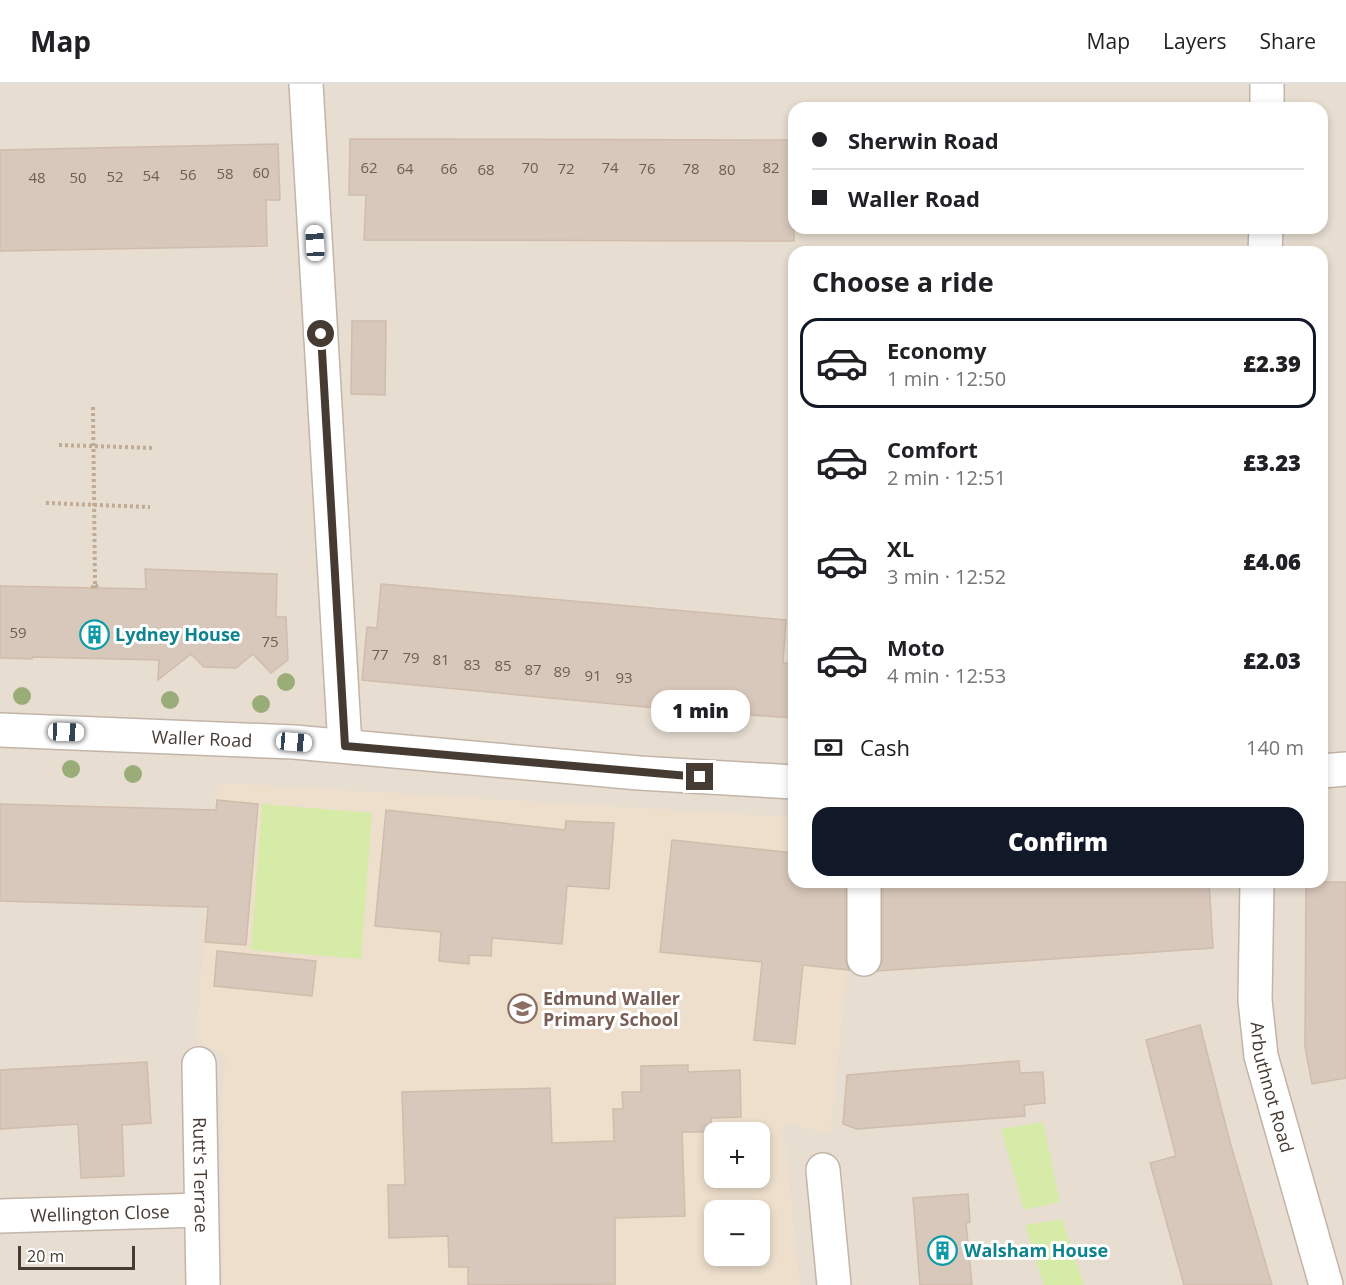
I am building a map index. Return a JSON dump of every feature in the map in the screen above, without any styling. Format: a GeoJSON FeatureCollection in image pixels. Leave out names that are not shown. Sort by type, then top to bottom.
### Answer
{"type":"FeatureCollection","features":[{"type":"Feature","properties":{"kind":"street"},"geometry":{"type":"LineString","coordinates":[[306,84],[345,746]]}},
{"type":"Feature","properties":{"kind":"street"},"geometry":{"type":"LineString","coordinates":[[1267,102],[1268,84]]}},
{"type":"Feature","properties":{"kind":"street","name":"Waller Road"},"geometry":{"type":"LineString","coordinates":[[0,730],[198,737],[345,746],[654,774],[788,782]]}},
{"type":"Feature","properties":{"kind":"street"},"geometry":{"type":"LineString","coordinates":[[1328,770],[1346,769]]}},
{"type":"Feature","properties":{"kind":"street"},"geometry":{"type":"LineString","coordinates":[[864,888],[864,959]]}},
{"type":"Feature","properties":{"kind":"street","name":"Arbuthnot Road"},"geometry":{"type":"LineString","coordinates":[[1257,888],[1255,1000],[1262,1056],[1326,1285]]}},
{"type":"Feature","properties":{"kind":"street","name":"Rutt's Terrace"},"geometry":{"type":"LineString","coordinates":[[200,1064],[203,1285]]}},
{"type":"Feature","properties":{"kind":"street"},"geometry":{"type":"LineString","coordinates":[[823,1170],[834,1285]]}},
{"type":"Feature","properties":{"kind":"street","name":"Wellington Close"},"geometry":{"type":"LineString","coordinates":[[0,1216],[201,1210]]}},
{"type":"Feature","properties":{"kind":"path"},"geometry":{"type":"LineString","coordinates":[[93,407],[95,586]]}},
{"type":"Feature","properties":{"kind":"path"},"geometry":{"type":"LineString","coordinates":[[58,445],[154,448]]}},
{"type":"Feature","properties":{"kind":"path"},"geometry":{"type":"LineString","coordinates":[[46,503],[150,507]]}},
{"type":"Feature","properties":{"kind":"shaded area"},"geometry":{"type":"Polygon","coordinates":[[[0,84],[1346,84],[1346,1285],[0,1285],[0,84]]]}},
{"type":"Feature","properties":{"kind":"shaded area","name":"Edmund Waller Primary School"},"geometry":{"type":"Polygon","coordinates":[[[224,783],[788,817],[788,888],[856,888],[830,1134],[783,1123],[800,1285],[223,1285],[222,1100],[226,1057],[196,1039],[215,790],[224,783]]]}},
{"type":"Feature","properties":{"kind":"green space"},"geometry":{"type":"Polygon","coordinates":[[[262,804],[372,813],[361,959],[251,950],[262,804]]]}},
{"type":"Feature","properties":{"kind":"green space"},"geometry":{"type":"Polygon","coordinates":[[[1043,1122],[1060,1202],[1024,1210],[1001,1129],[1043,1122]]]}},
{"type":"Feature","properties":{"kind":"green space"},"geometry":{"type":"Polygon","coordinates":[[[1062,1219],[1084,1285],[1044,1285],[1025,1225],[1062,1219]]]}},
{"type":"Feature","properties":{"kind":"building"},"geometry":{"type":"Polygon","coordinates":[[[350,139],[788,140],[788,234],[794,234],[794,241],[364,240],[366,195],[349,195],[350,139]]]}},
{"type":"Feature","properties":{"kind":"building"},"geometry":{"type":"Polygon","coordinates":[[[278,144],[280,200],[266,200],[267,246],[0,251],[0,150],[278,144]]]}},
{"type":"Feature","properties":{"kind":"building"},"geometry":{"type":"Polygon","coordinates":[[[352,321],[386,321],[385,395],[351,394],[352,321]]]}},
{"type":"Feature","properties":{"kind":"building"},"geometry":{"type":"Polygon","coordinates":[[[145,569],[277,574],[276,617],[286,617],[288,660],[271,673],[253,654],[236,668],[204,667],[191,654],[158,680],[159,660],[0,658],[0,586],[146,589],[145,569]]]}},
{"type":"Feature","properties":{"kind":"building"},"geometry":{"type":"Polygon","coordinates":[[[381,584],[786,620],[783,663],[788,663],[788,718],[667,709],[362,680],[367,627],[377,628],[381,584]]]}},
{"type":"Feature","properties":{"kind":"building"},"geometry":{"type":"Polygon","coordinates":[[[217,800],[258,804],[246,945],[205,942],[208,907],[0,901],[0,804],[216,810],[217,800]]]}},
{"type":"Feature","properties":{"kind":"building"},"geometry":{"type":"Polygon","coordinates":[[[386,810],[565,830],[566,821],[614,823],[609,889],[567,886],[562,944],[492,938],[491,956],[469,955],[469,964],[439,961],[441,932],[375,926],[386,810]]]}},
{"type":"Feature","properties":{"kind":"building"},"geometry":{"type":"Polygon","coordinates":[[[672,840],[788,852],[788,888],[845,888],[845,959],[849,970],[803,965],[795,1044],[754,1040],[762,962],[660,952],[672,840]]]}},
{"type":"Feature","properties":{"kind":"building"},"geometry":{"type":"Polygon","coordinates":[[[1328,882],[1346,882],[1346,1078],[1312,1084],[1305,1047],[1306,888],[1328,888],[1328,882]]]}},
{"type":"Feature","properties":{"kind":"building"},"geometry":{"type":"Polygon","coordinates":[[[883,888],[1209,888],[1213,948],[877,971],[883,959],[883,888]]]}},
{"type":"Feature","properties":{"kind":"building"},"geometry":{"type":"Polygon","coordinates":[[[217,951],[316,961],[312,996],[214,986],[217,951]]]}},
{"type":"Feature","properties":{"kind":"building"},"geometry":{"type":"Polygon","coordinates":[[[1200,1025],[1230,1142],[1272,1285],[1184,1285],[1150,1163],[1176,1156],[1146,1040],[1200,1025]]]}},
{"type":"Feature","properties":{"kind":"building"},"geometry":{"type":"Polygon","coordinates":[[[1019,1061],[1020,1073],[1043,1072],[1045,1103],[1024,1105],[1025,1116],[857,1129],[843,1124],[847,1075],[1019,1061]]]}},
{"type":"Feature","properties":{"kind":"building"},"geometry":{"type":"Polygon","coordinates":[[[147,1062],[151,1123],[122,1125],[124,1176],[81,1178],[78,1124],[0,1129],[0,1070],[147,1062]]]}},
{"type":"Feature","properties":{"kind":"building"},"geometry":{"type":"Polygon","coordinates":[[[688,1065],[688,1072],[740,1070],[741,1117],[711,1118],[711,1122],[704,1122],[704,1132],[682,1132],[685,1216],[615,1218],[615,1284],[468,1285],[468,1267],[449,1267],[448,1236],[389,1238],[388,1185],[405,1185],[402,1092],[550,1088],[552,1143],[614,1141],[613,1109],[623,1109],[622,1092],[641,1092],[641,1066],[688,1065]]]}},
{"type":"Feature","properties":{"kind":"building"},"geometry":{"type":"Polygon","coordinates":[[[968,1194],[970,1222],[966,1223],[972,1285],[920,1285],[913,1198],[968,1194]]]}},
{"type":"Feature","properties":{"kind":"place","name":"Lydney House"},"geometry":{"type":"Point","coordinates":[94,634]}},
{"type":"Feature","properties":{"kind":"place","name":"Edmund Waller Primary School"},"geometry":{"type":"Point","coordinates":[522,1008]}},
{"type":"Feature","properties":{"kind":"place","name":"Walsham House"},"geometry":{"type":"Point","coordinates":[943,1250]}},
{"type":"Feature","properties":{"kind":"route"},"geometry":{"type":"LineString","coordinates":[[321,334],[345,746],[700,777]]}}]}
